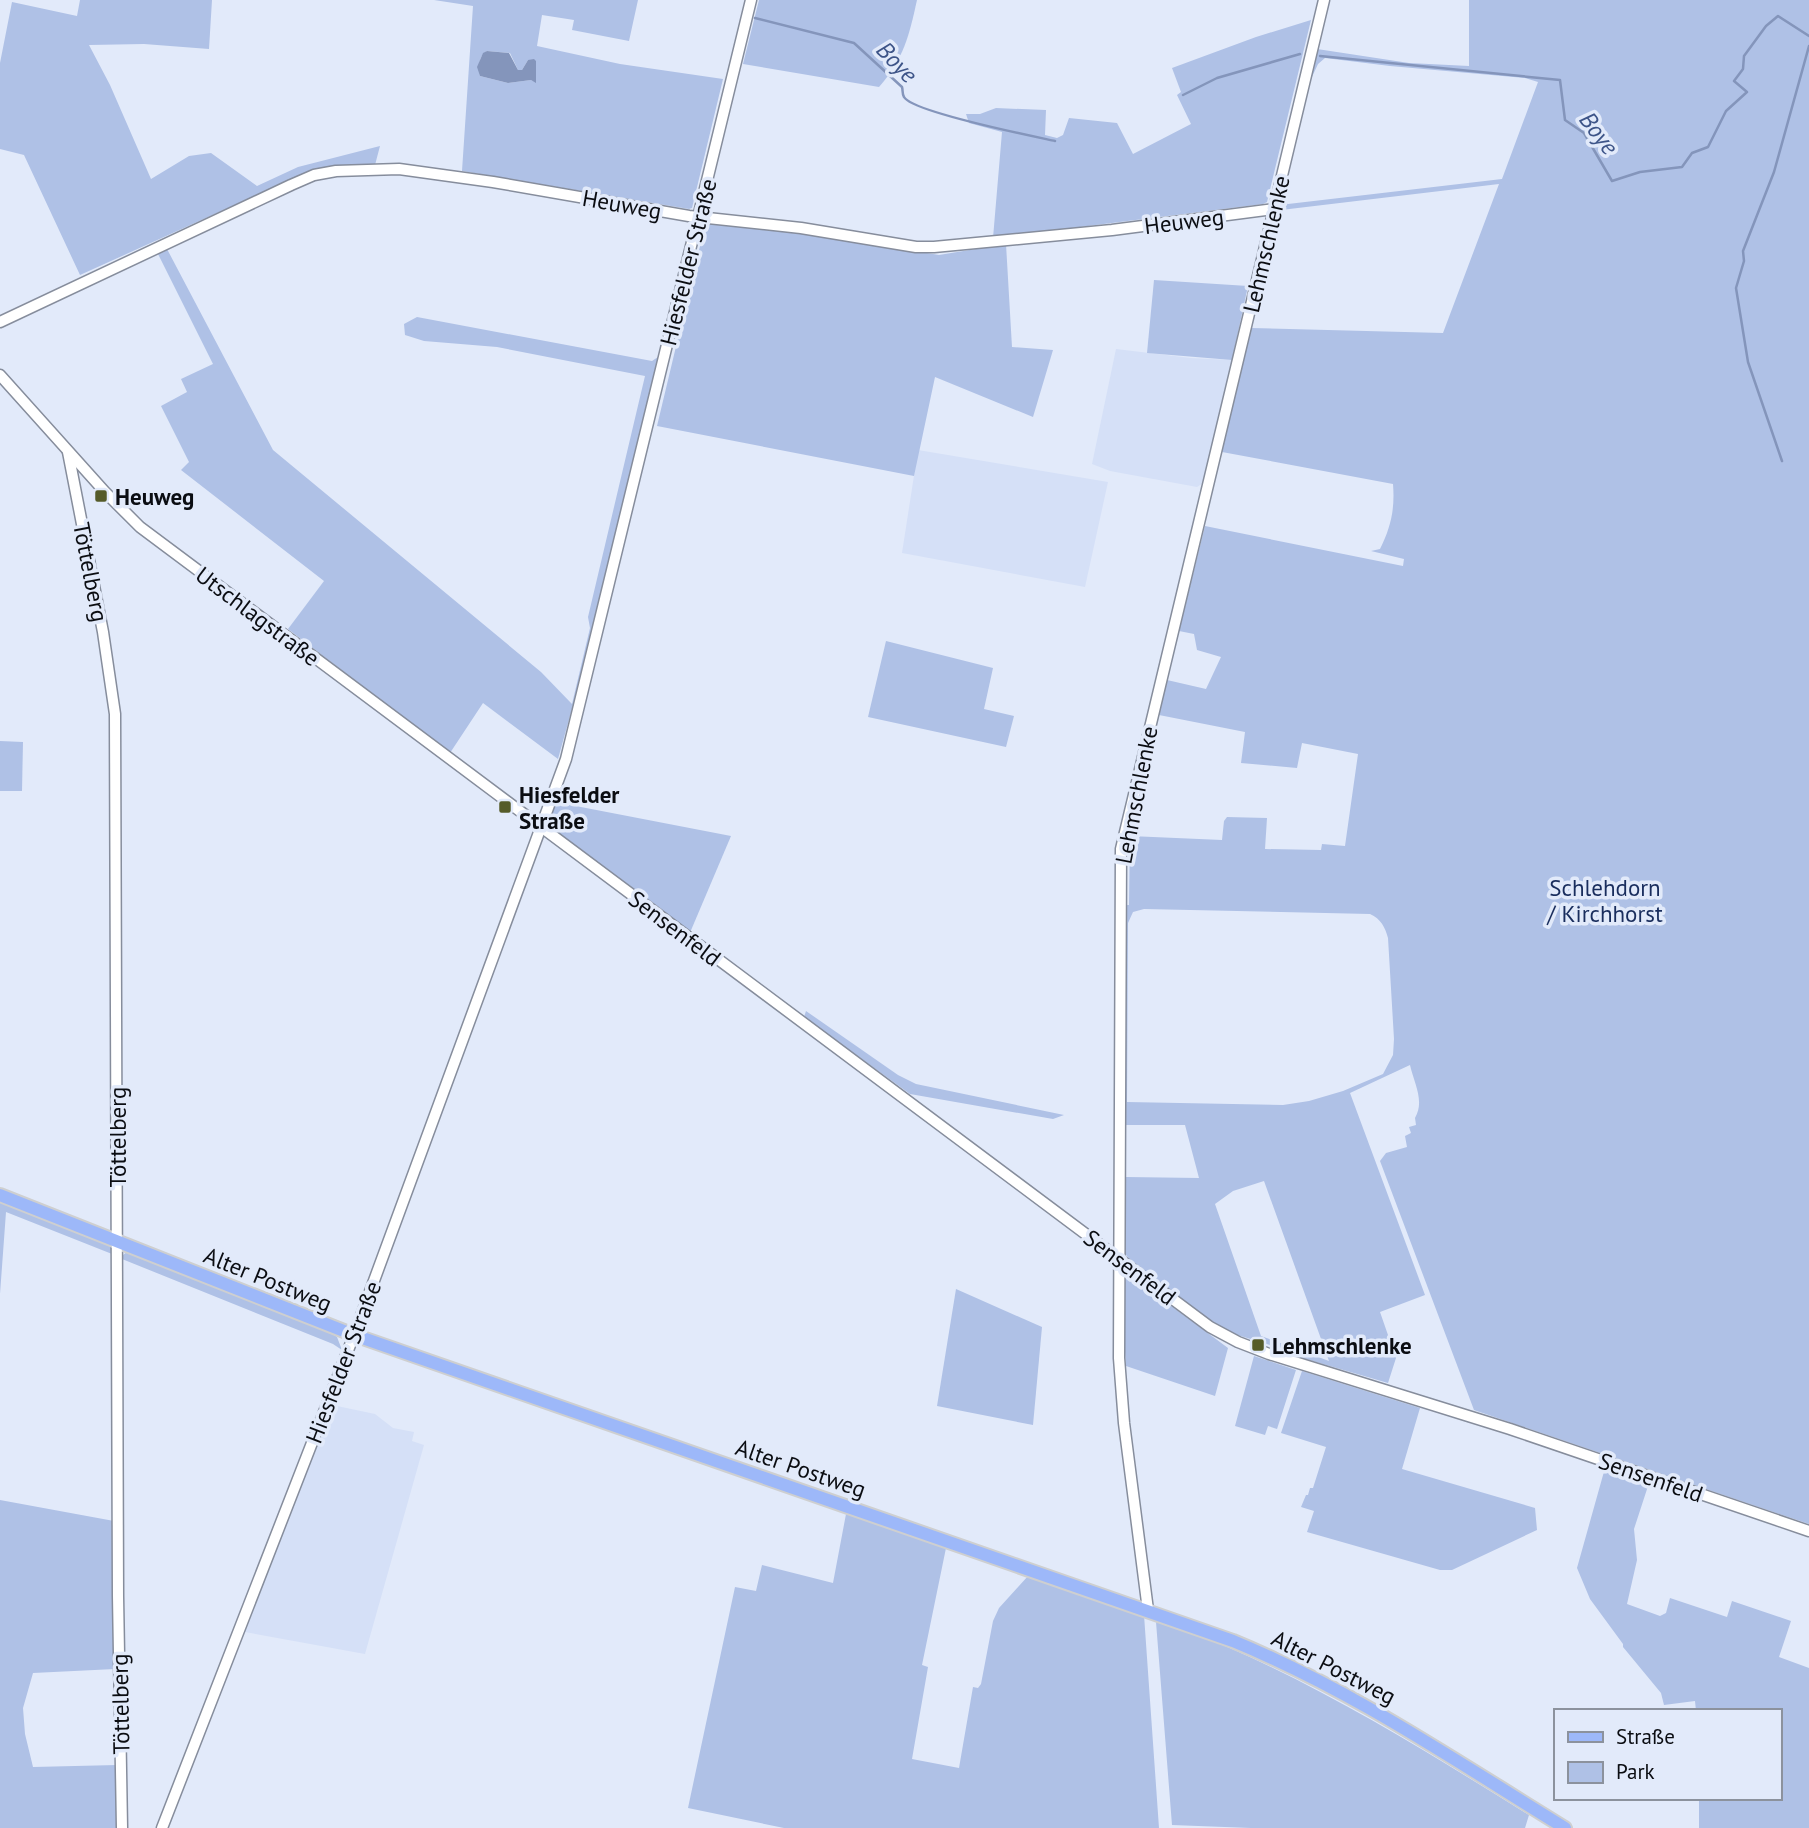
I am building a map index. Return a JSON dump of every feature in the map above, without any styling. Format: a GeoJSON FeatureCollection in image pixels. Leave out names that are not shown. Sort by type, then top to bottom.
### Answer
{"type":"FeatureCollection","features":[{"type":"Feature","properties":{"kind":"main road","name":"Alter Postweg"},"geometry":{"type":"LineString","coordinates":[[0,1195],[354,1335],[1233,1641],[1311,1675],[1393,1720],[1565,1828]]}},
{"type":"Feature","properties":{"kind":"street","name":"Hiesfelder Straße"},"geometry":{"type":"LineString","coordinates":[[162,1828],[354,1335],[570,746],[751,0]]}},
{"type":"Feature","properties":{"kind":"street","name":"Lehmschlenke"},"geometry":{"type":"LineString","coordinates":[[1148,1610],[1119,1358],[1121,849],[1324,0]]}},
{"type":"Feature","properties":{"kind":"street","name":"Heuweg"},"geometry":{"type":"LineString","coordinates":[[0,323],[291,185],[314,175],[336,171],[381,168],[435,174],[916,247],[942,247],[1274,209]]}},
{"type":"Feature","properties":{"kind":"street","name":"Utschlagstraße"},"geometry":{"type":"LineString","coordinates":[[0,376],[140,527],[541,829]]}},
{"type":"Feature","properties":{"kind":"street","name":"Töttelberg"},"geometry":{"type":"LineString","coordinates":[[68,451],[103,632],[115,714],[118,1596],[122,1828]]}},
{"type":"Feature","properties":{"kind":"street","name":"Sensenfeld"},"geometry":{"type":"LineString","coordinates":[[541,829],[1210,1327],[1258,1351],[1497,1425],[1809,1531]]}},
{"type":"Feature","properties":{"kind":"shaded area"},"geometry":{"type":"Polygon","coordinates":[[[483,53],[509,53],[518,70],[522,70],[528,60],[534,59],[536,83],[531,80],[508,83],[480,76],[477,67],[483,53]]]}},
{"type":"Feature","properties":{"kind":"shaded area"},"geometry":{"type":"Polygon","coordinates":[[[1116,349],[1232,360],[1207,472],[1203,483],[1197,487],[1110,471],[1092,464],[1116,349]]]}},
{"type":"Feature","properties":{"kind":"shaded area"},"geometry":{"type":"Polygon","coordinates":[[[918,450],[1108,482],[1085,587],[902,553],[918,450]]]}},
{"type":"Feature","properties":{"kind":"shaded area"},"geometry":{"type":"Polygon","coordinates":[[[333,1403],[375,1414],[393,1428],[414,1432],[412,1441],[424,1445],[365,1654],[245,1632],[333,1403]]]}},
{"type":"Feature","properties":{"kind":"green space"},"geometry":{"type":"Polygon","coordinates":[[[80,0],[212,0],[209,49],[144,44],[89,45],[110,85],[151,179],[189,156],[211,153],[257,186],[298,167],[380,146],[375,165],[312,170],[80,275],[24,155],[0,149],[0,63],[12,2],[77,16],[80,0]]]}},
{"type":"Feature","properties":{"kind":"green space"},"geometry":{"type":"Polygon","coordinates":[[[434,0],[638,0],[629,41],[572,30],[574,20],[542,15],[537,46],[620,64],[723,79],[692,208],[462,171],[473,6],[434,0]],[[484,53],[480,62],[480,76],[508,83],[531,80],[536,82],[536,61],[528,60],[522,70],[518,70],[510,53],[484,53]]]}},
{"type":"Feature","properties":{"kind":"green space"},"geometry":{"type":"Polygon","coordinates":[[[759,0],[917,0],[904,46],[879,87],[743,64],[759,0]]]}},
{"type":"Feature","properties":{"kind":"green space","name":"Schlehdorn / Kirchhorst"},"geometry":{"type":"Polygon","coordinates":[[[1469,0],[1809,0],[1809,1524],[1474,1410],[1380,1161],[1386,1153],[1407,1147],[1405,1136],[1411,1133],[1409,1127],[1416,1125],[1419,1099],[1410,1065],[1350,1093],[1425,1295],[1380,1312],[1396,1358],[1388,1383],[1299,1357],[1231,1333],[1195,1311],[1133,1264],[1123,1251],[1122,1145],[1126,1141],[1126,1177],[1199,1178],[1185,1125],[1126,1125],[1123,905],[1129,905],[1130,836],[1222,840],[1227,817],[1267,818],[1265,849],[1321,850],[1322,844],[1345,846],[1358,754],[1302,743],[1297,768],[1241,763],[1245,732],[1159,715],[1167,680],[1206,689],[1221,657],[1197,650],[1194,634],[1179,631],[1205,526],[1403,566],[1404,559],[1371,551],[1380,549],[1387,533],[1393,510],[1393,484],[1222,452],[1251,328],[1443,333],[1499,184],[1281,210],[1282,201],[1288,204],[1502,179],[1538,82],[1525,78],[1325,58],[1318,64],[1311,79],[1317,49],[1409,63],[1469,66],[1469,0]],[[1144,909],[1133,912],[1128,923],[1127,1102],[1283,1105],[1343,1091],[1383,1074],[1393,1055],[1394,1039],[1388,938],[1377,918],[1370,914],[1144,909]],[[1264,1181],[1233,1191],[1215,1204],[1261,1336],[1329,1361],[1264,1181]]]}},
{"type":"Feature","properties":{"kind":"green space"},"geometry":{"type":"Polygon","coordinates":[[[1311,20],[1267,202],[993,238],[1002,132],[969,123],[966,114],[980,114],[996,108],[1046,110],[1045,135],[1057,138],[1063,135],[1069,118],[1117,123],[1133,154],[1191,124],[1177,95],[1181,92],[1172,68],[1311,20]]]}},
{"type":"Feature","properties":{"kind":"green space"},"geometry":{"type":"Polygon","coordinates":[[[706,221],[766,226],[939,255],[1006,244],[1012,347],[1053,350],[1033,417],[935,377],[914,476],[657,426],[706,221]]]}},
{"type":"Feature","properties":{"kind":"green space"},"geometry":{"type":"Polygon","coordinates":[[[167,249],[273,450],[541,672],[572,704],[590,628],[588,617],[645,376],[497,347],[424,341],[405,335],[404,324],[417,317],[652,361],[661,355],[578,705],[573,705],[558,759],[483,703],[450,753],[288,629],[324,581],[181,470],[189,462],[161,406],[187,392],[181,379],[213,364],[158,254],[167,249]]]}},
{"type":"Feature","properties":{"kind":"green space"},"geometry":{"type":"Polygon","coordinates":[[[1154,280],[1248,286],[1232,360],[1147,353],[1154,280]]]}},
{"type":"Feature","properties":{"kind":"green space"},"geometry":{"type":"Polygon","coordinates":[[[886,641],[993,668],[984,709],[1014,716],[1006,747],[868,717],[886,641]]]}},
{"type":"Feature","properties":{"kind":"green space"},"geometry":{"type":"Polygon","coordinates":[[[0,741],[23,742],[22,791],[0,791],[0,741]]]}},
{"type":"Feature","properties":{"kind":"green space"},"geometry":{"type":"Polygon","coordinates":[[[555,802],[731,836],[689,935],[545,830],[555,802]]]}},
{"type":"Feature","properties":{"kind":"green space"},"geometry":{"type":"Polygon","coordinates":[[[806,1011],[898,1075],[916,1084],[1064,1115],[1053,1119],[910,1094],[804,1017],[806,1011]]]}},
{"type":"Feature","properties":{"kind":"green space"},"geometry":{"type":"Polygon","coordinates":[[[0,1202],[112,1247],[112,1254],[6,1212],[0,1294],[0,1202]]]}},
{"type":"Feature","properties":{"kind":"green space"},"geometry":{"type":"Polygon","coordinates":[[[127,1252],[330,1332],[337,1337],[342,1350],[333,1344],[122,1259],[127,1252]]]}},
{"type":"Feature","properties":{"kind":"green space"},"geometry":{"type":"Polygon","coordinates":[[[1127,1276],[1228,1348],[1215,1396],[1126,1366],[1123,1305],[1127,1276]]]}},
{"type":"Feature","properties":{"kind":"green space"},"geometry":{"type":"Polygon","coordinates":[[[956,1289],[1042,1327],[1033,1425],[937,1406],[956,1289]]]}},
{"type":"Feature","properties":{"kind":"green space"},"geometry":{"type":"Polygon","coordinates":[[[1254,1356],[1296,1370],[1277,1429],[1268,1426],[1265,1435],[1235,1426],[1254,1356]]]}},
{"type":"Feature","properties":{"kind":"green space"},"geometry":{"type":"Polygon","coordinates":[[[1302,1371],[1420,1408],[1402,1469],[1535,1508],[1537,1530],[1452,1570],[1440,1570],[1307,1532],[1314,1511],[1301,1507],[1310,1488],[1313,1488],[1326,1447],[1281,1433],[1302,1371]]]}},
{"type":"Feature","properties":{"kind":"green space"},"geometry":{"type":"Polygon","coordinates":[[[1605,1468],[1649,1483],[1634,1529],[1637,1560],[1627,1604],[1660,1616],[1666,1613],[1670,1598],[1727,1617],[1732,1601],[1791,1621],[1779,1657],[1809,1668],[1809,1828],[1699,1828],[1699,1800],[1781,1800],[1781,1709],[1696,1709],[1695,1701],[1664,1705],[1661,1693],[1623,1647],[1590,1599],[1577,1568],[1605,1468]]]}},
{"type":"Feature","properties":{"kind":"green space"},"geometry":{"type":"Polygon","coordinates":[[[0,1500],[114,1521],[115,1669],[33,1673],[23,1708],[25,1734],[33,1767],[117,1765],[116,1828],[0,1828],[0,1500]]]}},
{"type":"Feature","properties":{"kind":"green space"},"geometry":{"type":"Polygon","coordinates":[[[846,1514],[946,1548],[922,1665],[928,1667],[912,1759],[959,1768],[973,1687],[978,1688],[981,1684],[993,1621],[999,1608],[1028,1576],[1144,1615],[1159,1828],[784,1828],[688,1808],[735,1587],[756,1591],[762,1565],[833,1583],[846,1514]]]}},
{"type":"Feature","properties":{"kind":"green space"},"geometry":{"type":"Polygon","coordinates":[[[1156,1622],[1232,1649],[1346,1706],[1529,1815],[1525,1828],[1251,1828],[1172,1825],[1156,1622]]]}},
{"type":"Feature","properties":{"kind":"waterway","name":"Boye"},"geometry":{"type":"LineString","coordinates":[[1320,56],[1560,80],[1565,120],[1584,133],[1612,181],[1640,172],[1682,167],[1692,153],[1708,147],[1726,111],[1747,92],[1734,81],[1743,69],[1744,56],[1766,26],[1778,16],[1809,36]]}},
{"type":"Feature","properties":{"kind":"waterway","name":"Boye"},"geometry":{"type":"LineString","coordinates":[[755,18],[854,43],[902,87],[904,97],[928,110],[1055,141]]}},
{"type":"Feature","properties":{"kind":"waterway"},"geometry":{"type":"LineString","coordinates":[[1782,461],[1748,362],[1736,288],[1744,261],[1743,251],[1774,172],[1809,46]]}},
{"type":"Feature","properties":{"kind":"waterway","name":"Boye"},"geometry":{"type":"LineString","coordinates":[[1183,95],[1217,78],[1300,54]]}},
{"type":"Feature","properties":{"kind":"place","name":"Heuweg"},"geometry":{"type":"Point","coordinates":[101,496]}},
{"type":"Feature","properties":{"kind":"place","name":"Hiesfelder Straße"},"geometry":{"type":"Point","coordinates":[505,807]}},
{"type":"Feature","properties":{"kind":"place","name":"Lehmschlenke"},"geometry":{"type":"Point","coordinates":[1258,1345]}}]}
